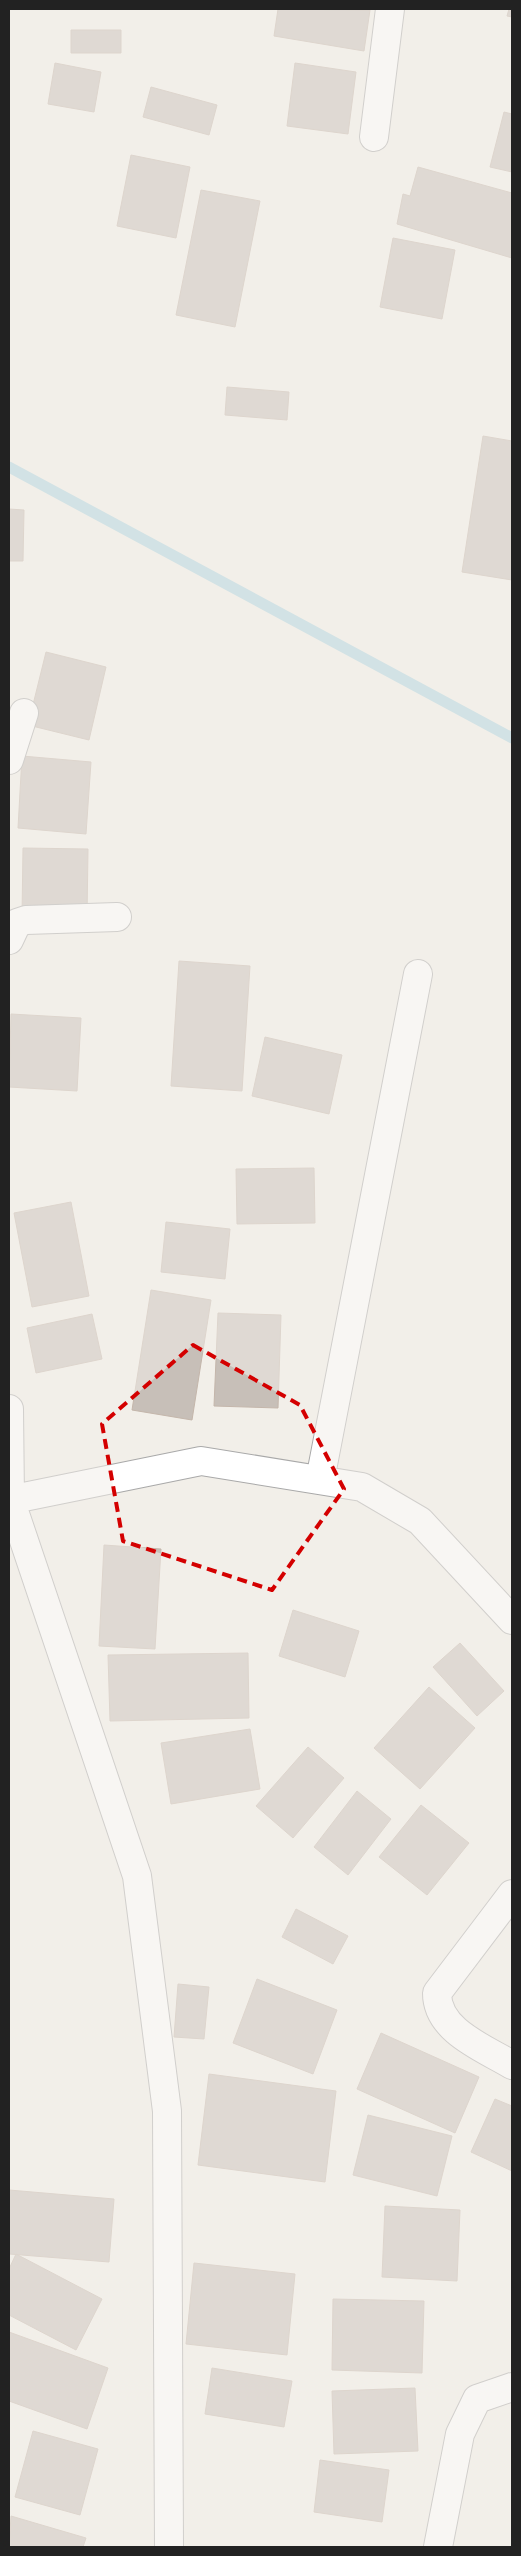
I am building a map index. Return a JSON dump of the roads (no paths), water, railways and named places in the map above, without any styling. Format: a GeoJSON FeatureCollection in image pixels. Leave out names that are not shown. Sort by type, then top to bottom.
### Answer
{"type":"FeatureCollection","features":[{"type":"Feature","properties":{"kind":"street"},"geometry":{"type":"LineString","coordinates":[[374,137],[390,9]]}},
{"type":"Feature","properties":{"kind":"street"},"geometry":{"type":"LineString","coordinates":[[9,760],[24,712]]}},
{"type":"Feature","properties":{"kind":"street"},"geometry":{"type":"LineString","coordinates":[[9,940],[17,923],[26,920],[117,917]]}},
{"type":"Feature","properties":{"kind":"street"},"geometry":{"type":"LineString","coordinates":[[320,1480],[418,974]]}},
{"type":"Feature","properties":{"kind":"street"},"geometry":{"type":"LineString","coordinates":[[9,1410],[9,1499],[137,1876],[167,2111],[169,2547]]}},
{"type":"Feature","properties":{"kind":"street"},"geometry":{"type":"LineString","coordinates":[[9,1499],[201,1461],[362,1487],[420,1521],[512,1620]]}},
{"type":"Feature","properties":{"kind":"street"},"geometry":{"type":"LineString","coordinates":[[512,1894],[437,1993],[437,2007],[455,2030],[512,2065]]}},
{"type":"Feature","properties":{"kind":"street"},"geometry":{"type":"LineString","coordinates":[[438,2547],[460,2434],[477,2399],[512,2387]]}},
{"type":"Feature","properties":{"kind":"waterway"},"geometry":{"type":"LineString","coordinates":[[9,467],[512,738]]}}]}
